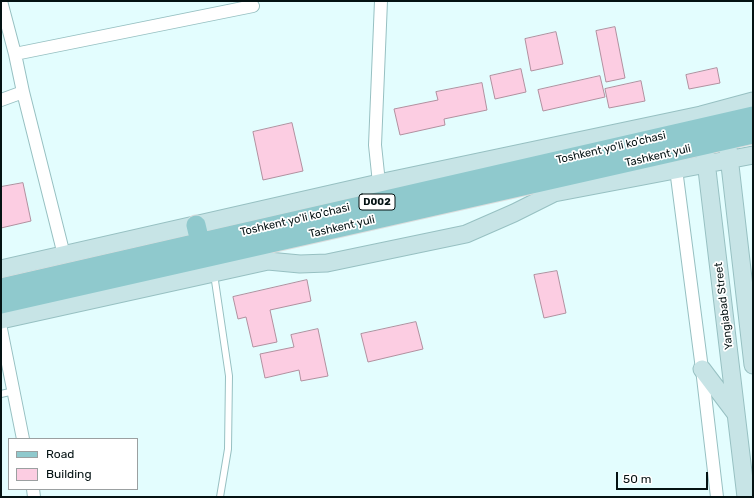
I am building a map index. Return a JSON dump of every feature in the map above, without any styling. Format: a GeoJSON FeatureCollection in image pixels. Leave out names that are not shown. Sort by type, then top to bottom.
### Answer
{"type":"FeatureCollection","features":[{"type":"Feature","properties":{"kind":"main road","name":"Toshkent yo'li ko'chasi"},"geometry":{"type":"LineString","coordinates":[[1,288],[198,234],[704,138],[724,115],[753,116]]}},
{"type":"Feature","properties":{"kind":"main road","name":"Tashkent yuli"},"geometry":{"type":"LineString","coordinates":[[1,304],[704,138],[728,150],[753,134]]}},
{"type":"Feature","properties":{"kind":"street"},"geometry":{"type":"LineString","coordinates":[[1,1],[15,54],[22,92],[64,255]]}},
{"type":"Feature","properties":{"kind":"street"},"geometry":{"type":"LineString","coordinates":[[379,183],[375,145],[381,1]]}},
{"type":"Feature","properties":{"kind":"street"},"geometry":{"type":"LineString","coordinates":[[15,54],[252,6]]}},
{"type":"Feature","properties":{"kind":"street"},"geometry":{"type":"LineString","coordinates":[[1,100],[22,92]]}},
{"type":"Feature","properties":{"kind":"street"},"geometry":{"type":"LineString","coordinates":[[724,115],[753,101]]}},
{"type":"Feature","properties":{"kind":"street","name":"Yangiabad Street"},"geometry":{"type":"LineString","coordinates":[[724,115],[753,365]]}},
{"type":"Feature","properties":{"kind":"street"},"geometry":{"type":"LineString","coordinates":[[1,269],[64,255],[198,234],[379,183],[704,138]]}},
{"type":"Feature","properties":{"kind":"street"},"geometry":{"type":"LineString","coordinates":[[1,320],[268,261],[300,264],[327,263],[466,234],[514,213],[554,193],[676,169],[704,138]]}},
{"type":"Feature","properties":{"kind":"street","name":"Yangiabad Street"},"geometry":{"type":"LineString","coordinates":[[704,138],[746,497]]}},
{"type":"Feature","properties":{"kind":"street"},"geometry":{"type":"LineString","coordinates":[[728,150],[753,155]]}},
{"type":"Feature","properties":{"kind":"street"},"geometry":{"type":"LineString","coordinates":[[676,169],[717,497]]}},
{"type":"Feature","properties":{"kind":"street"},"geometry":{"type":"LineString","coordinates":[[1,329],[23,438]]}},
{"type":"Feature","properties":{"kind":"street"},"geometry":{"type":"LineString","coordinates":[[702,369],[736,414]]}},
{"type":"Feature","properties":{"kind":"lane"},"geometry":{"type":"LineString","coordinates":[[214,273],[229,376],[228,449],[220,497]]}},
{"type":"Feature","properties":{"kind":"lane"},"geometry":{"type":"LineString","coordinates":[[1,394],[14,391]]}},
{"type":"Feature","properties":{"kind":"building"},"geometry":{"type":"Polygon","coordinates":[[[615,27],[625,78],[606,82],[596,31],[615,27]]]}},
{"type":"Feature","properties":{"kind":"building"},"geometry":{"type":"Polygon","coordinates":[[[556,32],[563,64],[531,71],[525,39],[556,32]]]}},
{"type":"Feature","properties":{"kind":"building"},"geometry":{"type":"Polygon","coordinates":[[[717,68],[720,83],[689,89],[686,75],[717,68]]]}},
{"type":"Feature","properties":{"kind":"building"},"geometry":{"type":"Polygon","coordinates":[[[521,69],[526,92],[495,99],[490,76],[521,69]]]}},
{"type":"Feature","properties":{"kind":"building"},"geometry":{"type":"Polygon","coordinates":[[[600,76],[605,97],[543,111],[538,90],[600,76]]]}},
{"type":"Feature","properties":{"kind":"building"},"geometry":{"type":"Polygon","coordinates":[[[641,81],[645,101],[609,108],[605,89],[641,81]]]}},
{"type":"Feature","properties":{"kind":"building"},"geometry":{"type":"Polygon","coordinates":[[[482,83],[487,110],[444,119],[445,125],[400,135],[394,109],[438,100],[436,92],[482,83]]]}},
{"type":"Feature","properties":{"kind":"building"},"geometry":{"type":"Polygon","coordinates":[[[292,123],[303,171],[263,180],[253,132],[292,123]]]}},
{"type":"Feature","properties":{"kind":"building"},"geometry":{"type":"Polygon","coordinates":[[[23,183],[31,221],[1,228],[1,187],[23,183]]]}},
{"type":"Feature","properties":{"kind":"building"},"geometry":{"type":"Polygon","coordinates":[[[557,271],[566,313],[544,318],[534,275],[557,271]]]}},
{"type":"Feature","properties":{"kind":"building"},"geometry":{"type":"Polygon","coordinates":[[[307,280],[311,301],[270,310],[277,342],[253,347],[246,317],[238,319],[233,297],[307,280]]]}},
{"type":"Feature","properties":{"kind":"building"},"geometry":{"type":"Polygon","coordinates":[[[416,322],[423,349],[368,362],[361,334],[416,322]]]}},
{"type":"Feature","properties":{"kind":"building"},"geometry":{"type":"Polygon","coordinates":[[[318,329],[328,376],[301,381],[299,370],[265,378],[260,354],[294,347],[291,335],[318,329]]]}}]}
